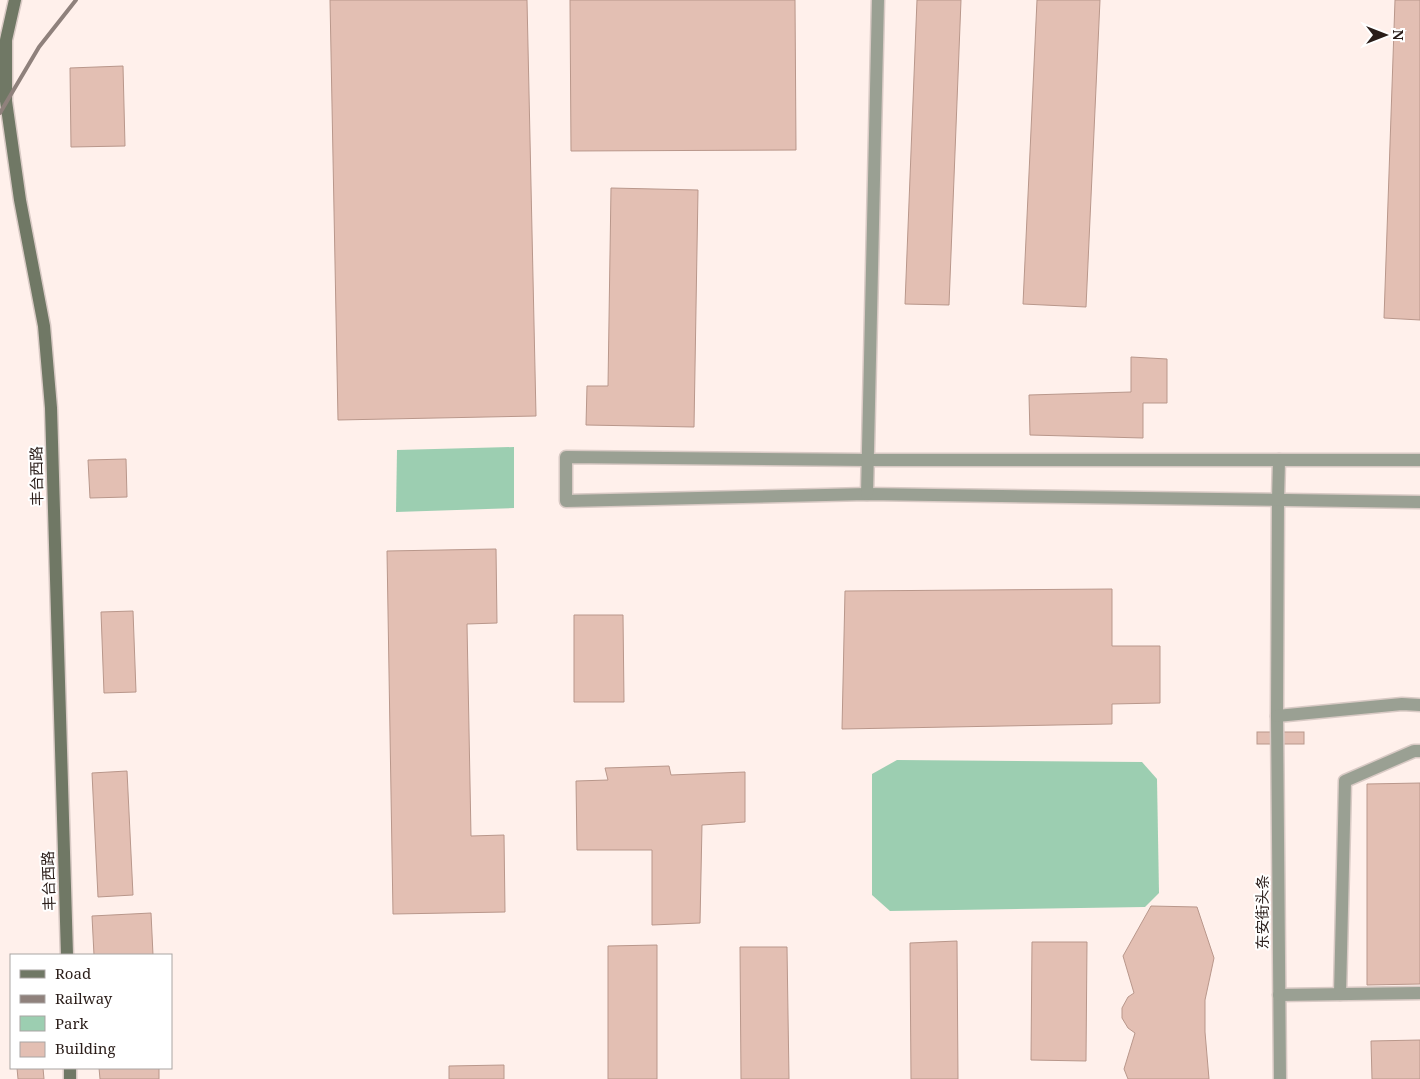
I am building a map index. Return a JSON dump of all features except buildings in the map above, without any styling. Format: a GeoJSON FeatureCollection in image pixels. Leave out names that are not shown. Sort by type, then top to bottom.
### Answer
{"type":"FeatureCollection","features":[{"type":"Feature","properties":{"kind":"main road","name":"丰台西路"},"geometry":{"type":"LineString","coordinates":[[15,0],[6,40],[6,101],[20,200],[44,326],[51,408],[66,954]]}},
{"type":"Feature","properties":{"kind":"street"},"geometry":{"type":"LineString","coordinates":[[867,494],[878,0]]}},
{"type":"Feature","properties":{"kind":"street"},"geometry":{"type":"LineString","coordinates":[[1420,460],[867,460],[566,457],[566,501],[867,494],[1420,502]]}},
{"type":"Feature","properties":{"kind":"street","name":"东安街头条"},"geometry":{"type":"LineString","coordinates":[[1279,460],[1277,744],[1280,1079]]}},
{"type":"Feature","properties":{"kind":"street"},"geometry":{"type":"LineString","coordinates":[[1277,716],[1402,704],[1420,705]]}},
{"type":"Feature","properties":{"kind":"street"},"geometry":{"type":"LineString","coordinates":[[1340,994],[1345,781],[1414,751],[1420,752]]}},
{"type":"Feature","properties":{"kind":"street"},"geometry":{"type":"LineString","coordinates":[[1279,995],[1420,993]]}},
{"type":"Feature","properties":{"kind":"green space"},"geometry":{"type":"Polygon","coordinates":[[[514,447],[514,508],[396,512],[397,450],[514,447]]]}},
{"type":"Feature","properties":{"kind":"green space"},"geometry":{"type":"Polygon","coordinates":[[[897,760],[1142,762],[1157,779],[1159,893],[1145,907],[890,911],[872,895],[872,774],[897,760]]]}},
{"type":"Feature","properties":{"kind":"railway"},"geometry":{"type":"LineString","coordinates":[[0,113],[39,47],[76,0]]}}]}
